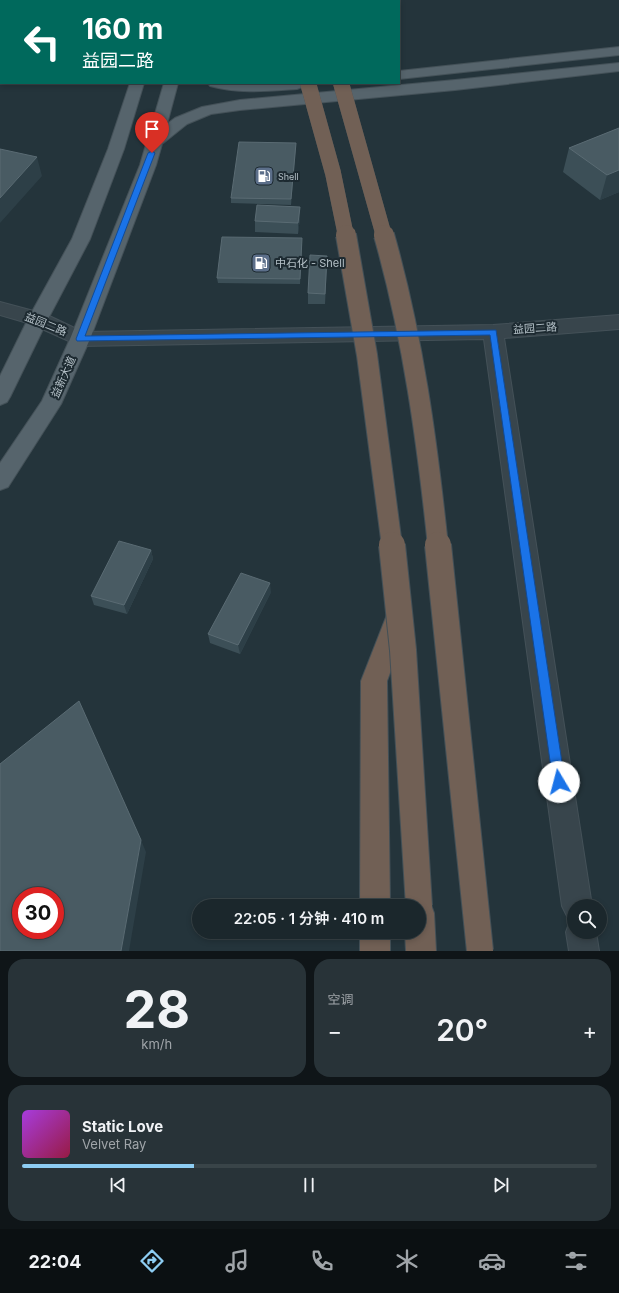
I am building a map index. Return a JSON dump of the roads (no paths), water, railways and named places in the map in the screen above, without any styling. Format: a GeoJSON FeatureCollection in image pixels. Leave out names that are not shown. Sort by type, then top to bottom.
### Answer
{"type":"FeatureCollection","features":[{"type":"Feature","properties":{"kind":"highway"},"geometry":{"type":"LineString","coordinates":[[308,84],[329,156],[357,288],[369,364],[400,614],[418,899]]}},
{"type":"Feature","properties":{"kind":"highway"},"geometry":{"type":"LineString","coordinates":[[341,84],[396,278],[414,363],[433,499],[480,951]]}},
{"type":"Feature","properties":{"kind":"highway"},"geometry":{"type":"LineString","coordinates":[[375,899],[374,681],[400,614]]}},
{"type":"Feature","properties":{"kind":"highway"},"geometry":{"type":"LineString","coordinates":[[375,939],[375,951]]}},
{"type":"Feature","properties":{"kind":"highway"},"geometry":{"type":"LineString","coordinates":[[420,939],[421,951]]}},
{"type":"Feature","properties":{"kind":"main road"},"geometry":{"type":"LineString","coordinates":[[400,75],[619,50]]}},
{"type":"Feature","properties":{"kind":"main road"},"geometry":{"type":"LineString","coordinates":[[155,142],[181,121],[207,110],[240,104],[455,85],[619,68]]}},
{"type":"Feature","properties":{"kind":"main road"},"geometry":{"type":"LineString","coordinates":[[0,397],[38,319],[81,240],[116,149],[137,84]]}},
{"type":"Feature","properties":{"kind":"main road","name":"益新大道"},"geometry":{"type":"LineString","coordinates":[[0,481],[51,404],[80,339],[148,165],[170,84]]}},
{"type":"Feature","properties":{"kind":"main road"},"geometry":{"type":"LineString","coordinates":[[219,84],[226,86],[268,87],[298,84]]}},
{"type":"Feature","properties":{"kind":"street","name":"益园二路"},"geometry":{"type":"LineString","coordinates":[[0,308],[38,319],[80,339],[493,332],[619,322]]}},
{"type":"Feature","properties":{"kind":"street"},"geometry":{"type":"LineString","coordinates":[[493,332],[576,899]]}},
{"type":"Feature","properties":{"kind":"street"},"geometry":{"type":"LineString","coordinates":[[582,939],[584,951]]}},
{"type":"Feature","properties":{"kind":"place","name":"Shell"},"geometry":{"type":"Point","coordinates":[264,176]}},
{"type":"Feature","properties":{"kind":"place","name":"中石化 - Shell"},"geometry":{"type":"Point","coordinates":[261,263]}}]}
